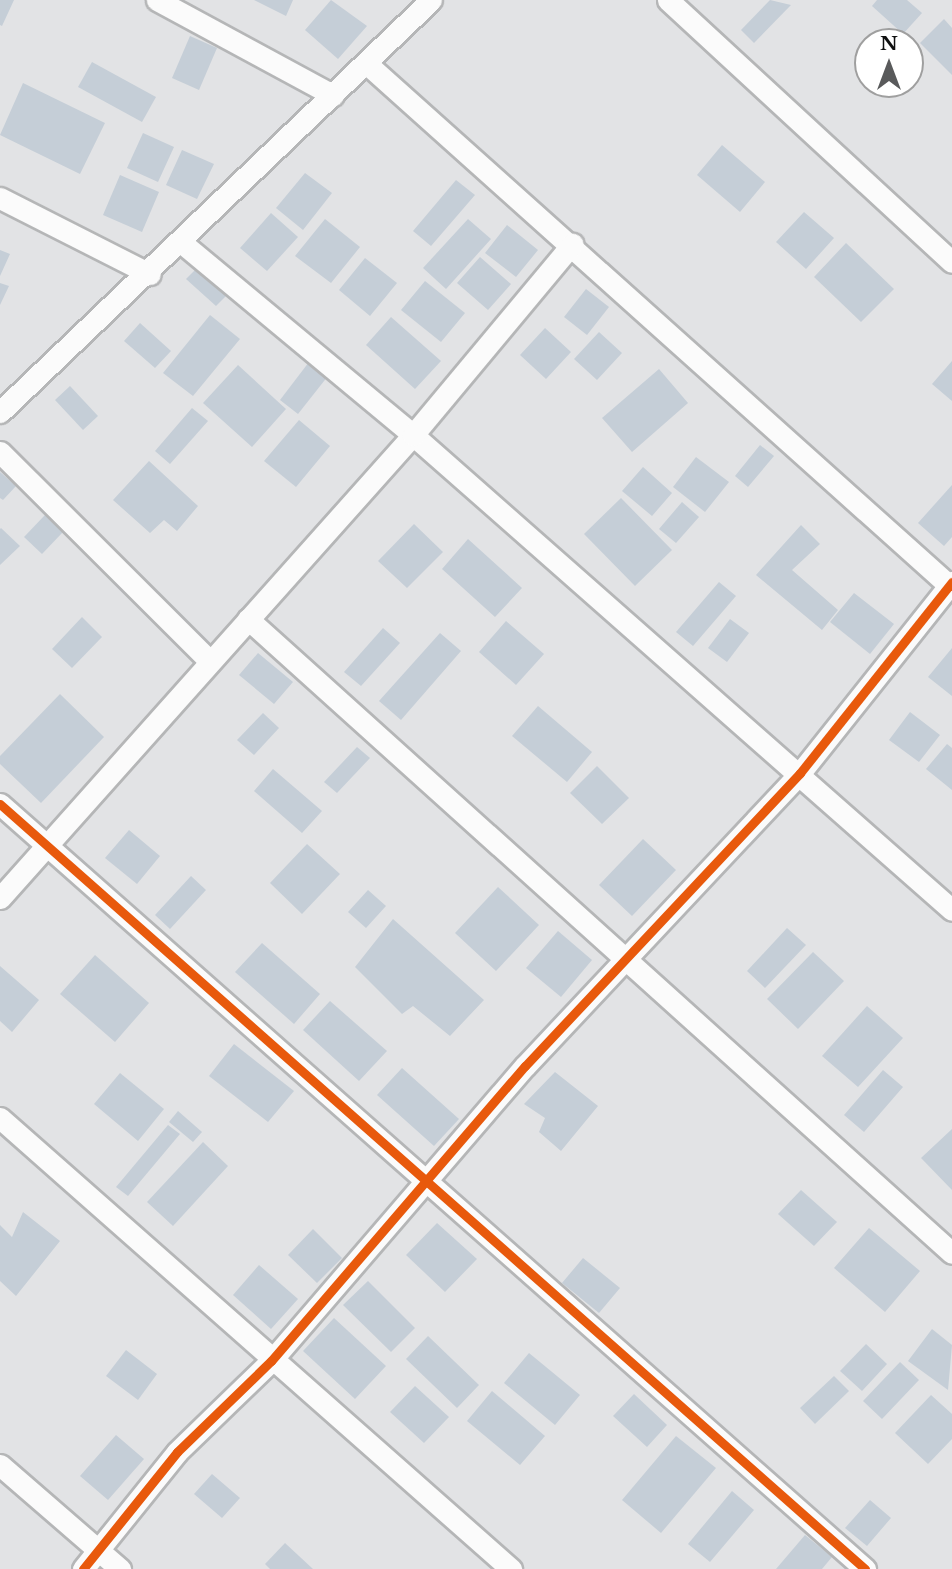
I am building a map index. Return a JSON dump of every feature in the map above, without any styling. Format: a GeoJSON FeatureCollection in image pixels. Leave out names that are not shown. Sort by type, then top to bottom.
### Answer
{"type":"FeatureCollection","features":[{"type":"Feature","properties":{"kind":"street"},"geometry":{"type":"LineString","coordinates":[[157,0],[333,95]]}},
{"type":"Feature","properties":{"kind":"street"},"geometry":{"type":"LineString","coordinates":[[0,412],[150,274],[431,0]]}},
{"type":"Feature","properties":{"kind":"street"},"geometry":{"type":"LineString","coordinates":[[668,0],[952,262]]}},
{"type":"Feature","properties":{"kind":"street"},"geometry":{"type":"LineString","coordinates":[[83,1569],[177,1452],[271,1361],[422,1183],[626,957],[800,773],[951,585],[572,244],[366,63]]}},
{"type":"Feature","properties":{"kind":"street"},"geometry":{"type":"LineString","coordinates":[[0,198],[150,274]]}},
{"type":"Feature","properties":{"kind":"street"},"geometry":{"type":"LineString","coordinates":[[182,243],[413,435],[800,773],[952,910]]}},
{"type":"Feature","properties":{"kind":"street"},"geometry":{"type":"LineString","coordinates":[[0,898],[413,435],[572,244]]}},
{"type":"Feature","properties":{"kind":"street"},"geometry":{"type":"LineString","coordinates":[[0,452],[211,661]]}},
{"type":"Feature","properties":{"kind":"street"},"geometry":{"type":"LineString","coordinates":[[248,619],[626,957],[952,1254]]}},
{"type":"Feature","properties":{"kind":"street"},"geometry":{"type":"LineString","coordinates":[[0,804],[422,1183],[864,1569]]}},
{"type":"Feature","properties":{"kind":"street"},"geometry":{"type":"LineString","coordinates":[[0,1118],[271,1361],[511,1569]]}},
{"type":"Feature","properties":{"kind":"street"},"geometry":{"type":"LineString","coordinates":[[0,1465],[120,1569]]}},
{"type":"Feature","properties":{"kind":"building"},"geometry":{"type":"Polygon","coordinates":[[[0,0],[14,0],[2,26],[0,25],[0,0]]]}},
{"type":"Feature","properties":{"kind":"building"},"geometry":{"type":"Polygon","coordinates":[[[254,0],[293,0],[286,16],[254,0]]]}},
{"type":"Feature","properties":{"kind":"building"},"geometry":{"type":"Polygon","coordinates":[[[331,0],[367,26],[338,59],[305,30],[331,0]]]}},
{"type":"Feature","properties":{"kind":"building"},"geometry":{"type":"Polygon","coordinates":[[[770,0],[791,5],[754,43],[741,30],[770,0]]]}},
{"type":"Feature","properties":{"kind":"building"},"geometry":{"type":"Polygon","coordinates":[[[877,0],[907,0],[922,13],[908,28],[896,28],[872,6],[877,0]]]}},
{"type":"Feature","properties":{"kind":"building"},"geometry":{"type":"Polygon","coordinates":[[[944,19],[952,28],[952,75],[924,47],[924,39],[944,19]]]}},
{"type":"Feature","properties":{"kind":"building"},"geometry":{"type":"Polygon","coordinates":[[[190,36],[217,48],[199,90],[172,78],[190,36]]]}},
{"type":"Feature","properties":{"kind":"building"},"geometry":{"type":"Polygon","coordinates":[[[92,62],[156,97],[142,122],[78,87],[92,62]]]}},
{"type":"Feature","properties":{"kind":"building"},"geometry":{"type":"Polygon","coordinates":[[[23,83],[105,123],[80,174],[0,135],[23,83]]]}},
{"type":"Feature","properties":{"kind":"building"},"geometry":{"type":"Polygon","coordinates":[[[143,133],[174,147],[158,182],[127,168],[143,133]]]}},
{"type":"Feature","properties":{"kind":"building"},"geometry":{"type":"Polygon","coordinates":[[[722,145],[765,182],[740,212],[697,175],[722,145]]]}},
{"type":"Feature","properties":{"kind":"building"},"geometry":{"type":"Polygon","coordinates":[[[182,150],[214,164],[197,199],[166,185],[182,150]]]}},
{"type":"Feature","properties":{"kind":"building"},"geometry":{"type":"Polygon","coordinates":[[[305,173],[332,193],[303,230],[276,208],[305,173]]]}},
{"type":"Feature","properties":{"kind":"building"},"geometry":{"type":"Polygon","coordinates":[[[120,175],[159,192],[142,232],[103,215],[120,175]]]}},
{"type":"Feature","properties":{"kind":"building"},"geometry":{"type":"Polygon","coordinates":[[[456,180],[475,195],[431,246],[413,231],[456,180]]]}},
{"type":"Feature","properties":{"kind":"building"},"geometry":{"type":"Polygon","coordinates":[[[804,212],[834,238],[806,269],[776,242],[804,212]]]}},
{"type":"Feature","properties":{"kind":"building"},"geometry":{"type":"Polygon","coordinates":[[[271,213],[298,237],[267,271],[240,248],[271,213]]]}},
{"type":"Feature","properties":{"kind":"building"},"geometry":{"type":"Polygon","coordinates":[[[325,219],[360,247],[331,283],[295,256],[325,219]]]}},
{"type":"Feature","properties":{"kind":"building"},"geometry":{"type":"Polygon","coordinates":[[[468,219],[491,239],[446,289],[423,268],[468,219]]]}},
{"type":"Feature","properties":{"kind":"building"},"geometry":{"type":"Polygon","coordinates":[[[507,225],[538,250],[516,277],[485,253],[507,225]]]}},
{"type":"Feature","properties":{"kind":"building"},"geometry":{"type":"Polygon","coordinates":[[[846,243],[894,289],[861,322],[814,277],[846,243]]]}},
{"type":"Feature","properties":{"kind":"building"},"geometry":{"type":"Polygon","coordinates":[[[0,250],[10,254],[0,276],[0,250]]]}},
{"type":"Feature","properties":{"kind":"building"},"geometry":{"type":"Polygon","coordinates":[[[480,257],[511,284],[488,310],[457,283],[480,257]]]}},
{"type":"Feature","properties":{"kind":"building"},"geometry":{"type":"Polygon","coordinates":[[[365,258],[397,283],[370,316],[339,290],[365,258]]]}},
{"type":"Feature","properties":{"kind":"building"},"geometry":{"type":"Polygon","coordinates":[[[199,266],[228,294],[216,306],[186,279],[199,266]]]}},
{"type":"Feature","properties":{"kind":"building"},"geometry":{"type":"Polygon","coordinates":[[[425,281],[465,313],[441,342],[401,310],[425,281]]]}},
{"type":"Feature","properties":{"kind":"building"},"geometry":{"type":"Polygon","coordinates":[[[0,283],[9,286],[0,305],[0,283]]]}},
{"type":"Feature","properties":{"kind":"building"},"geometry":{"type":"Polygon","coordinates":[[[586,289],[609,307],[587,335],[564,317],[586,289]]]}},
{"type":"Feature","properties":{"kind":"building"},"geometry":{"type":"Polygon","coordinates":[[[210,315],[240,339],[193,396],[163,373],[210,315]]]}},
{"type":"Feature","properties":{"kind":"building"},"geometry":{"type":"Polygon","coordinates":[[[391,317],[441,361],[415,389],[366,345],[391,317]]]}},
{"type":"Feature","properties":{"kind":"building"},"geometry":{"type":"Polygon","coordinates":[[[140,323],[171,351],[155,368],[124,341],[140,323]]]}},
{"type":"Feature","properties":{"kind":"building"},"geometry":{"type":"Polygon","coordinates":[[[545,328],[571,352],[546,379],[520,355],[545,328]]]}},
{"type":"Feature","properties":{"kind":"building"},"geometry":{"type":"Polygon","coordinates":[[[599,332],[622,353],[597,380],[574,359],[599,332]]]}},
{"type":"Feature","properties":{"kind":"building"},"geometry":{"type":"Polygon","coordinates":[[[952,361],[952,401],[932,384],[952,361]]]}},
{"type":"Feature","properties":{"kind":"building"},"geometry":{"type":"Polygon","coordinates":[[[309,362],[328,376],[298,414],[280,400],[309,362]]]}},
{"type":"Feature","properties":{"kind":"building"},"geometry":{"type":"Polygon","coordinates":[[[238,365],[286,409],[252,447],[203,403],[238,365]]]}},
{"type":"Feature","properties":{"kind":"building"},"geometry":{"type":"Polygon","coordinates":[[[659,369],[688,403],[632,452],[602,418],[659,369]]]}},
{"type":"Feature","properties":{"kind":"building"},"geometry":{"type":"Polygon","coordinates":[[[70,386],[98,416],[83,430],[55,400],[70,386]]]}},
{"type":"Feature","properties":{"kind":"building"},"geometry":{"type":"Polygon","coordinates":[[[192,408],[208,421],[170,464],[155,451],[192,408]]]}},
{"type":"Feature","properties":{"kind":"building"},"geometry":{"type":"Polygon","coordinates":[[[299,420],[330,446],[296,487],[264,461],[299,420]]]}},
{"type":"Feature","properties":{"kind":"building"},"geometry":{"type":"Polygon","coordinates":[[[760,445],[774,456],[748,487],[735,476],[760,445]]]}},
{"type":"Feature","properties":{"kind":"building"},"geometry":{"type":"Polygon","coordinates":[[[696,457],[729,482],[705,512],[673,487],[696,457]]]}},
{"type":"Feature","properties":{"kind":"building"},"geometry":{"type":"Polygon","coordinates":[[[149,461],[198,506],[177,531],[164,520],[150,533],[113,500],[149,461]]]}},
{"type":"Feature","properties":{"kind":"building"},"geometry":{"type":"Polygon","coordinates":[[[643,467],[672,493],[652,516],[622,491],[643,467]]]}},
{"type":"Feature","properties":{"kind":"building"},"geometry":{"type":"Polygon","coordinates":[[[0,472],[16,486],[3,500],[0,498],[0,472]]]}},
{"type":"Feature","properties":{"kind":"building"},"geometry":{"type":"Polygon","coordinates":[[[952,485],[952,537],[944,546],[918,523],[952,485]]]}},
{"type":"Feature","properties":{"kind":"building"},"geometry":{"type":"Polygon","coordinates":[[[621,498],[672,550],[635,586],[584,534],[621,498]]]}},
{"type":"Feature","properties":{"kind":"building"},"geometry":{"type":"Polygon","coordinates":[[[682,502],[699,517],[676,543],[659,529],[682,502]]]}},
{"type":"Feature","properties":{"kind":"building"},"geometry":{"type":"Polygon","coordinates":[[[45,515],[63,532],[42,554],[24,537],[45,515]]]}},
{"type":"Feature","properties":{"kind":"building"},"geometry":{"type":"Polygon","coordinates":[[[414,524],[443,552],[407,588],[378,561],[414,524]]]}},
{"type":"Feature","properties":{"kind":"building"},"geometry":{"type":"Polygon","coordinates":[[[801,525],[820,544],[792,570],[838,610],[822,630],[756,575],[801,525]]]}},
{"type":"Feature","properties":{"kind":"building"},"geometry":{"type":"Polygon","coordinates":[[[0,529],[20,546],[0,565],[0,529]]]}},
{"type":"Feature","properties":{"kind":"building"},"geometry":{"type":"Polygon","coordinates":[[[468,539],[522,588],[495,617],[442,569],[468,539]]]}},
{"type":"Feature","properties":{"kind":"building"},"geometry":{"type":"Polygon","coordinates":[[[719,582],[736,596],[693,646],[676,632],[719,582]]]}},
{"type":"Feature","properties":{"kind":"building"},"geometry":{"type":"Polygon","coordinates":[[[854,593],[894,624],[870,654],[830,622],[854,593]]]}},
{"type":"Feature","properties":{"kind":"building"},"geometry":{"type":"Polygon","coordinates":[[[82,617],[102,637],[72,668],[52,649],[82,617]]]}},
{"type":"Feature","properties":{"kind":"building"},"geometry":{"type":"Polygon","coordinates":[[[730,619],[749,633],[727,662],[708,648],[730,619]]]}},
{"type":"Feature","properties":{"kind":"building"},"geometry":{"type":"Polygon","coordinates":[[[506,621],[544,654],[516,685],[479,652],[506,621]]]}},
{"type":"Feature","properties":{"kind":"building"},"geometry":{"type":"Polygon","coordinates":[[[383,628],[400,643],[361,686],[344,672],[383,628]]]}},
{"type":"Feature","properties":{"kind":"building"},"geometry":{"type":"Polygon","coordinates":[[[440,633],[461,651],[401,720],[379,701],[440,633]]]}},
{"type":"Feature","properties":{"kind":"building"},"geometry":{"type":"Polygon","coordinates":[[[952,648],[952,696],[928,677],[952,648]]]}},
{"type":"Feature","properties":{"kind":"building"},"geometry":{"type":"Polygon","coordinates":[[[258,653],[293,682],[274,704],[239,675],[258,653]]]}},
{"type":"Feature","properties":{"kind":"building"},"geometry":{"type":"Polygon","coordinates":[[[60,694],[104,737],[41,803],[0,764],[0,756],[60,694]]]}},
{"type":"Feature","properties":{"kind":"building"},"geometry":{"type":"Polygon","coordinates":[[[538,706],[592,752],[567,782],[512,736],[538,706]]]}},
{"type":"Feature","properties":{"kind":"building"},"geometry":{"type":"Polygon","coordinates":[[[910,712],[940,735],[919,762],[889,740],[910,712]]]}},
{"type":"Feature","properties":{"kind":"building"},"geometry":{"type":"Polygon","coordinates":[[[263,713],[279,728],[254,755],[237,740],[263,713]]]}},
{"type":"Feature","properties":{"kind":"building"},"geometry":{"type":"Polygon","coordinates":[[[947,744],[952,748],[952,790],[926,769],[947,744]]]}},
{"type":"Feature","properties":{"kind":"building"},"geometry":{"type":"Polygon","coordinates":[[[357,747],[370,758],[337,793],[324,782],[357,747]]]}},
{"type":"Feature","properties":{"kind":"building"},"geometry":{"type":"Polygon","coordinates":[[[597,766],[629,798],[602,824],[570,793],[597,766]]]}},
{"type":"Feature","properties":{"kind":"building"},"geometry":{"type":"Polygon","coordinates":[[[273,769],[322,811],[302,833],[254,791],[273,769]]]}},
{"type":"Feature","properties":{"kind":"building"},"geometry":{"type":"Polygon","coordinates":[[[129,830],[160,856],[137,884],[105,858],[129,830]]]}},
{"type":"Feature","properties":{"kind":"building"},"geometry":{"type":"Polygon","coordinates":[[[643,839],[676,870],[632,916],[599,885],[643,839]]]}},
{"type":"Feature","properties":{"kind":"building"},"geometry":{"type":"Polygon","coordinates":[[[307,844],[340,874],[302,914],[270,883],[307,844]]]}},
{"type":"Feature","properties":{"kind":"building"},"geometry":{"type":"Polygon","coordinates":[[[191,876],[206,890],[170,929],[155,915],[191,876]]]}},
{"type":"Feature","properties":{"kind":"building"},"geometry":{"type":"Polygon","coordinates":[[[498,887],[539,925],[496,971],[455,933],[498,887]]]}},
{"type":"Feature","properties":{"kind":"building"},"geometry":{"type":"Polygon","coordinates":[[[368,890],[386,906],[366,928],[348,912],[368,890]]]}},
{"type":"Feature","properties":{"kind":"building"},"geometry":{"type":"Polygon","coordinates":[[[393,919],[484,1000],[450,1036],[413,1006],[402,1014],[355,967],[393,919]]]}},
{"type":"Feature","properties":{"kind":"building"},"geometry":{"type":"Polygon","coordinates":[[[787,928],[806,945],[765,988],[747,971],[787,928]]]}},
{"type":"Feature","properties":{"kind":"building"},"geometry":{"type":"Polygon","coordinates":[[[558,931],[592,960],[561,997],[526,968],[558,931]]]}},
{"type":"Feature","properties":{"kind":"building"},"geometry":{"type":"Polygon","coordinates":[[[262,943],[320,994],[294,1024],[235,972],[262,943]]]}},
{"type":"Feature","properties":{"kind":"building"},"geometry":{"type":"Polygon","coordinates":[[[813,952],[844,981],[798,1029],[767,999],[813,952]]]}},
{"type":"Feature","properties":{"kind":"building"},"geometry":{"type":"Polygon","coordinates":[[[95,955],[149,1003],[115,1042],[60,994],[95,955]]]}},
{"type":"Feature","properties":{"kind":"building"},"geometry":{"type":"Polygon","coordinates":[[[0,966],[39,1000],[12,1032],[0,1021],[0,966]]]}},
{"type":"Feature","properties":{"kind":"building"},"geometry":{"type":"Polygon","coordinates":[[[330,1001],[387,1051],[359,1081],[303,1030],[330,1001]]]}},
{"type":"Feature","properties":{"kind":"building"},"geometry":{"type":"Polygon","coordinates":[[[867,1006],[903,1038],[858,1087],[822,1056],[867,1006]]]}},
{"type":"Feature","properties":{"kind":"building"},"geometry":{"type":"Polygon","coordinates":[[[234,1044],[294,1091],[268,1122],[209,1076],[234,1044]]]}},
{"type":"Feature","properties":{"kind":"building"},"geometry":{"type":"Polygon","coordinates":[[[402,1068],[459,1119],[434,1146],[377,1095],[402,1068]]]}},
{"type":"Feature","properties":{"kind":"building"},"geometry":{"type":"Polygon","coordinates":[[[883,1070],[903,1087],[864,1132],[844,1115],[883,1070]]]}},
{"type":"Feature","properties":{"kind":"building"},"geometry":{"type":"Polygon","coordinates":[[[555,1072],[598,1106],[561,1151],[539,1132],[545,1118],[524,1104],[555,1072]]]}},
{"type":"Feature","properties":{"kind":"building"},"geometry":{"type":"Polygon","coordinates":[[[120,1073],[164,1109],[138,1141],[94,1104],[120,1073]]]}},
{"type":"Feature","properties":{"kind":"building"},"geometry":{"type":"Polygon","coordinates":[[[178,1111],[202,1132],[193,1142],[169,1122],[178,1111]]]}},
{"type":"Feature","properties":{"kind":"building"},"geometry":{"type":"Polygon","coordinates":[[[168,1125],[180,1134],[128,1196],[116,1187],[168,1125]]]}},
{"type":"Feature","properties":{"kind":"building"},"geometry":{"type":"Polygon","coordinates":[[[952,1129],[952,1190],[921,1158],[952,1129]]]}},
{"type":"Feature","properties":{"kind":"building"},"geometry":{"type":"Polygon","coordinates":[[[203,1142],[228,1166],[173,1226],[147,1202],[203,1142]]]}},
{"type":"Feature","properties":{"kind":"building"},"geometry":{"type":"Polygon","coordinates":[[[801,1190],[837,1222],[814,1246],[778,1214],[801,1190]]]}},
{"type":"Feature","properties":{"kind":"building"},"geometry":{"type":"Polygon","coordinates":[[[23,1212],[60,1241],[16,1296],[0,1281],[0,1225],[12,1237],[23,1212]]]}},
{"type":"Feature","properties":{"kind":"building"},"geometry":{"type":"Polygon","coordinates":[[[437,1223],[477,1259],[445,1292],[406,1255],[437,1223]]]}},
{"type":"Feature","properties":{"kind":"building"},"geometry":{"type":"Polygon","coordinates":[[[869,1228],[920,1271],[885,1312],[834,1268],[869,1228]]]}},
{"type":"Feature","properties":{"kind":"building"},"geometry":{"type":"Polygon","coordinates":[[[313,1229],[342,1258],[317,1283],[288,1255],[313,1229]]]}},
{"type":"Feature","properties":{"kind":"building"},"geometry":{"type":"Polygon","coordinates":[[[583,1258],[620,1288],[599,1313],[562,1283],[583,1258]]]}},
{"type":"Feature","properties":{"kind":"building"},"geometry":{"type":"Polygon","coordinates":[[[259,1265],[298,1299],[271,1329],[233,1295],[259,1265]]]}},
{"type":"Feature","properties":{"kind":"building"},"geometry":{"type":"Polygon","coordinates":[[[368,1281],[415,1328],[391,1352],[343,1305],[368,1281]]]}},
{"type":"Feature","properties":{"kind":"building"},"geometry":{"type":"Polygon","coordinates":[[[334,1318],[386,1366],[355,1399],[303,1351],[334,1318]]]}},
{"type":"Feature","properties":{"kind":"building"},"geometry":{"type":"Polygon","coordinates":[[[932,1329],[952,1345],[948,1390],[908,1361],[932,1329]]]}},
{"type":"Feature","properties":{"kind":"building"},"geometry":{"type":"Polygon","coordinates":[[[428,1336],[479,1385],[457,1408],[406,1359],[428,1336]]]}},
{"type":"Feature","properties":{"kind":"building"},"geometry":{"type":"Polygon","coordinates":[[[866,1344],[887,1364],[862,1391],[840,1371],[866,1344]]]}},
{"type":"Feature","properties":{"kind":"building"},"geometry":{"type":"Polygon","coordinates":[[[126,1350],[157,1374],[138,1400],[106,1376],[126,1350]]]}},
{"type":"Feature","properties":{"kind":"building"},"geometry":{"type":"Polygon","coordinates":[[[529,1353],[580,1395],[555,1425],[504,1383],[529,1353]]]}},
{"type":"Feature","properties":{"kind":"building"},"geometry":{"type":"Polygon","coordinates":[[[900,1362],[919,1380],[882,1419],[863,1401],[900,1362]]]}},
{"type":"Feature","properties":{"kind":"building"},"geometry":{"type":"Polygon","coordinates":[[[834,1376],[849,1391],[815,1424],[800,1408],[834,1376]]]}},
{"type":"Feature","properties":{"kind":"building"},"geometry":{"type":"Polygon","coordinates":[[[415,1386],[449,1417],[424,1443],[390,1412],[415,1386]]]}},
{"type":"Feature","properties":{"kind":"building"},"geometry":{"type":"Polygon","coordinates":[[[492,1391],[545,1436],[520,1465],[467,1421],[492,1391]]]}},
{"type":"Feature","properties":{"kind":"building"},"geometry":{"type":"Polygon","coordinates":[[[634,1394],[667,1425],[647,1447],[613,1416],[634,1394]]]}},
{"type":"Feature","properties":{"kind":"building"},"geometry":{"type":"Polygon","coordinates":[[[931,1395],[952,1414],[952,1439],[928,1464],[895,1433],[931,1395]]]}},
{"type":"Feature","properties":{"kind":"building"},"geometry":{"type":"Polygon","coordinates":[[[116,1435],[144,1459],[108,1500],[80,1476],[116,1435]]]}},
{"type":"Feature","properties":{"kind":"building"},"geometry":{"type":"Polygon","coordinates":[[[676,1436],[716,1468],[661,1533],[622,1500],[676,1436]]]}},
{"type":"Feature","properties":{"kind":"building"},"geometry":{"type":"Polygon","coordinates":[[[212,1474],[240,1498],[222,1518],[194,1494],[212,1474]]]}},
{"type":"Feature","properties":{"kind":"building"},"geometry":{"type":"Polygon","coordinates":[[[732,1491],[754,1510],[710,1562],[688,1544],[732,1491]]]}},
{"type":"Feature","properties":{"kind":"building"},"geometry":{"type":"Polygon","coordinates":[[[870,1500],[891,1518],[867,1546],[845,1528],[870,1500]]]}},
{"type":"Feature","properties":{"kind":"building"},"geometry":{"type":"Polygon","coordinates":[[[805,1535],[832,1557],[822,1569],[776,1569],[805,1535]]]}},
{"type":"Feature","properties":{"kind":"building"},"geometry":{"type":"Polygon","coordinates":[[[285,1543],[313,1569],[270,1569],[265,1564],[285,1543]]]}},
{"type":"Feature","properties":{"kind":"cycle path"},"geometry":{"type":"LineString","coordinates":[[83,1569],[177,1452],[271,1361],[525,1066],[800,773],[952,582]]}},
{"type":"Feature","properties":{"kind":"cycle path"},"geometry":{"type":"LineString","coordinates":[[0,804],[865,1569]]}}]}
